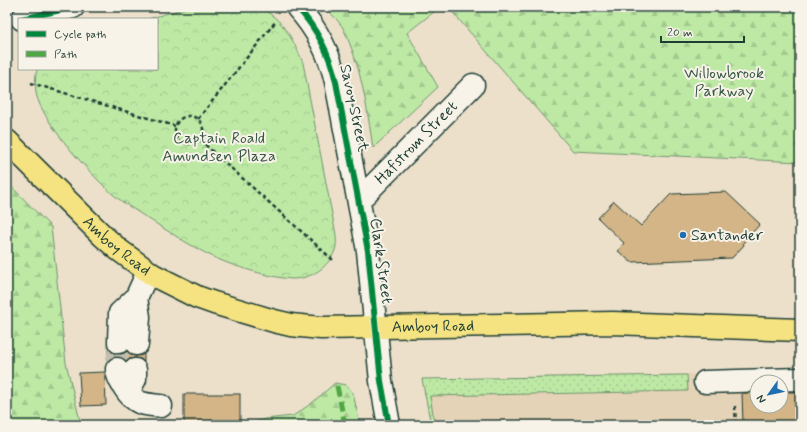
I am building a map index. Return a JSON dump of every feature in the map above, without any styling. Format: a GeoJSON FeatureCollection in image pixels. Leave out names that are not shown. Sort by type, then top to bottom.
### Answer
{"type":"FeatureCollection","features":[{"type":"Feature","properties":{"kind":"main road","name":"Amboy Road"},"geometry":{"type":"LineString","coordinates":[[7,141],[86,221],[119,250],[148,272],[197,297],[274,321],[291,325],[321,328],[613,323],[800,330]]}},
{"type":"Feature","properties":{"kind":"street"},"geometry":{"type":"LineString","coordinates":[[24,18],[73,7]]}},
{"type":"Feature","properties":{"kind":"street","name":"Savoy Street"},"geometry":{"type":"LineString","coordinates":[[288,12],[316,31],[329,55],[359,200]]}},
{"type":"Feature","properties":{"kind":"street"},"geometry":{"type":"LineString","coordinates":[[7,22],[18,19]]}},
{"type":"Feature","properties":{"kind":"street","name":"Hafstrom Street"},"geometry":{"type":"LineString","coordinates":[[359,200],[473,84]]}},
{"type":"Feature","properties":{"kind":"street","name":"Clark Street"},"geometry":{"type":"LineString","coordinates":[[359,200],[368,251],[384,398],[389,425]]}},
{"type":"Feature","properties":{"kind":"street"},"geometry":{"type":"LineString","coordinates":[[128,343],[139,317],[136,298],[148,272]]}},
{"type":"Feature","properties":{"kind":"street"},"geometry":{"type":"LineString","coordinates":[[126,370],[117,375],[133,399],[140,403],[161,406]]}},
{"type":"Feature","properties":{"kind":"street"},"geometry":{"type":"LineString","coordinates":[[705,382],[800,379]]}},
{"type":"Feature","properties":{"kind":"path"},"geometry":{"type":"LineString","coordinates":[[198,119],[288,12]]}},
{"type":"Feature","properties":{"kind":"path"},"geometry":{"type":"LineString","coordinates":[[31,83],[175,126]]}},
{"type":"Feature","properties":{"kind":"path"},"geometry":{"type":"LineString","coordinates":[[188,116],[198,119],[203,127],[202,136],[200,140],[192,144],[183,144],[176,138],[174,133],[175,126],[179,119],[184,117],[188,116]]}},
{"type":"Feature","properties":{"kind":"path"},"geometry":{"type":"LineString","coordinates":[[200,140],[333,260]]}},
{"type":"Feature","properties":{"kind":"shaded area"},"geometry":{"type":"Polygon","coordinates":[[[800,372],[800,425],[431,425],[422,379],[800,372]]]}},
{"type":"Feature","properties":{"kind":"green space","name":"Captain Roald Amundsen Plaza"},"geometry":{"type":"Polygon","coordinates":[[[189,7],[254,7],[271,15],[279,21],[285,29],[303,63],[336,235],[335,250],[324,267],[306,277],[292,279],[276,277],[249,270],[215,258],[173,235],[116,197],[82,163],[58,134],[40,105],[36,93],[37,70],[158,70],[158,18],[151,18],[189,7]]]}},
{"type":"Feature","properties":{"kind":"green space"},"geometry":{"type":"Polygon","coordinates":[[[325,7],[440,7],[407,33],[438,87],[373,148],[359,72],[349,42],[343,28],[325,7]]]}},
{"type":"Feature","properties":{"kind":"green space","name":"Willowbrook Parkway"},"geometry":{"type":"Polygon","coordinates":[[[448,7],[800,7],[800,162],[573,151],[448,7]]]}},
{"type":"Feature","properties":{"kind":"green space"},"geometry":{"type":"Polygon","coordinates":[[[7,182],[51,227],[66,363],[81,425],[7,425],[7,182]]]}},
{"type":"Feature","properties":{"kind":"green space"},"geometry":{"type":"Polygon","coordinates":[[[687,375],[688,391],[430,396],[435,425],[431,425],[422,379],[687,375]]]}},
{"type":"Feature","properties":{"kind":"green space"},"geometry":{"type":"Polygon","coordinates":[[[335,383],[346,385],[353,393],[360,425],[246,425],[265,419],[293,416],[312,403],[335,383]]]}},
{"type":"Feature","properties":{"kind":"building","name":"Santander"},"geometry":{"type":"Polygon","coordinates":[[[726,192],[760,224],[732,258],[631,262],[618,251],[624,243],[598,218],[614,201],[641,226],[671,194],[726,192]]]}},
{"type":"Feature","properties":{"kind":"building"},"geometry":{"type":"Polygon","coordinates":[[[108,348],[113,353],[118,354],[125,353],[127,351],[130,355],[136,356],[144,354],[144,362],[141,359],[135,358],[127,361],[116,357],[107,362],[108,348]]]}},
{"type":"Feature","properties":{"kind":"building"},"geometry":{"type":"Polygon","coordinates":[[[105,372],[106,405],[81,406],[79,373],[105,372]]]}},
{"type":"Feature","properties":{"kind":"building"},"geometry":{"type":"Polygon","coordinates":[[[789,392],[800,392],[800,425],[743,425],[742,393],[749,393],[749,414],[789,414],[789,392]]]}},
{"type":"Feature","properties":{"kind":"building"},"geometry":{"type":"Polygon","coordinates":[[[184,394],[240,394],[240,425],[184,425],[184,394]]]}},
{"type":"Feature","properties":{"kind":"tunnel"},"geometry":{"type":"LineString","coordinates":[[117,369],[119,342]]}},
{"type":"Feature","properties":{"kind":"marked path"},"geometry":{"type":"LineString","coordinates":[[337,386],[345,425]]}},
{"type":"Feature","properties":{"kind":"cycle path"},"geometry":{"type":"LineString","coordinates":[[26,18],[73,7]]}},
{"type":"Feature","properties":{"kind":"cycle path"},"geometry":{"type":"LineString","coordinates":[[297,7],[311,24],[322,42],[336,82],[368,251],[381,381],[389,425]]}},
{"type":"Feature","properties":{"kind":"place","name":"Santander"},"geometry":{"type":"Point","coordinates":[683,235]}}]}
